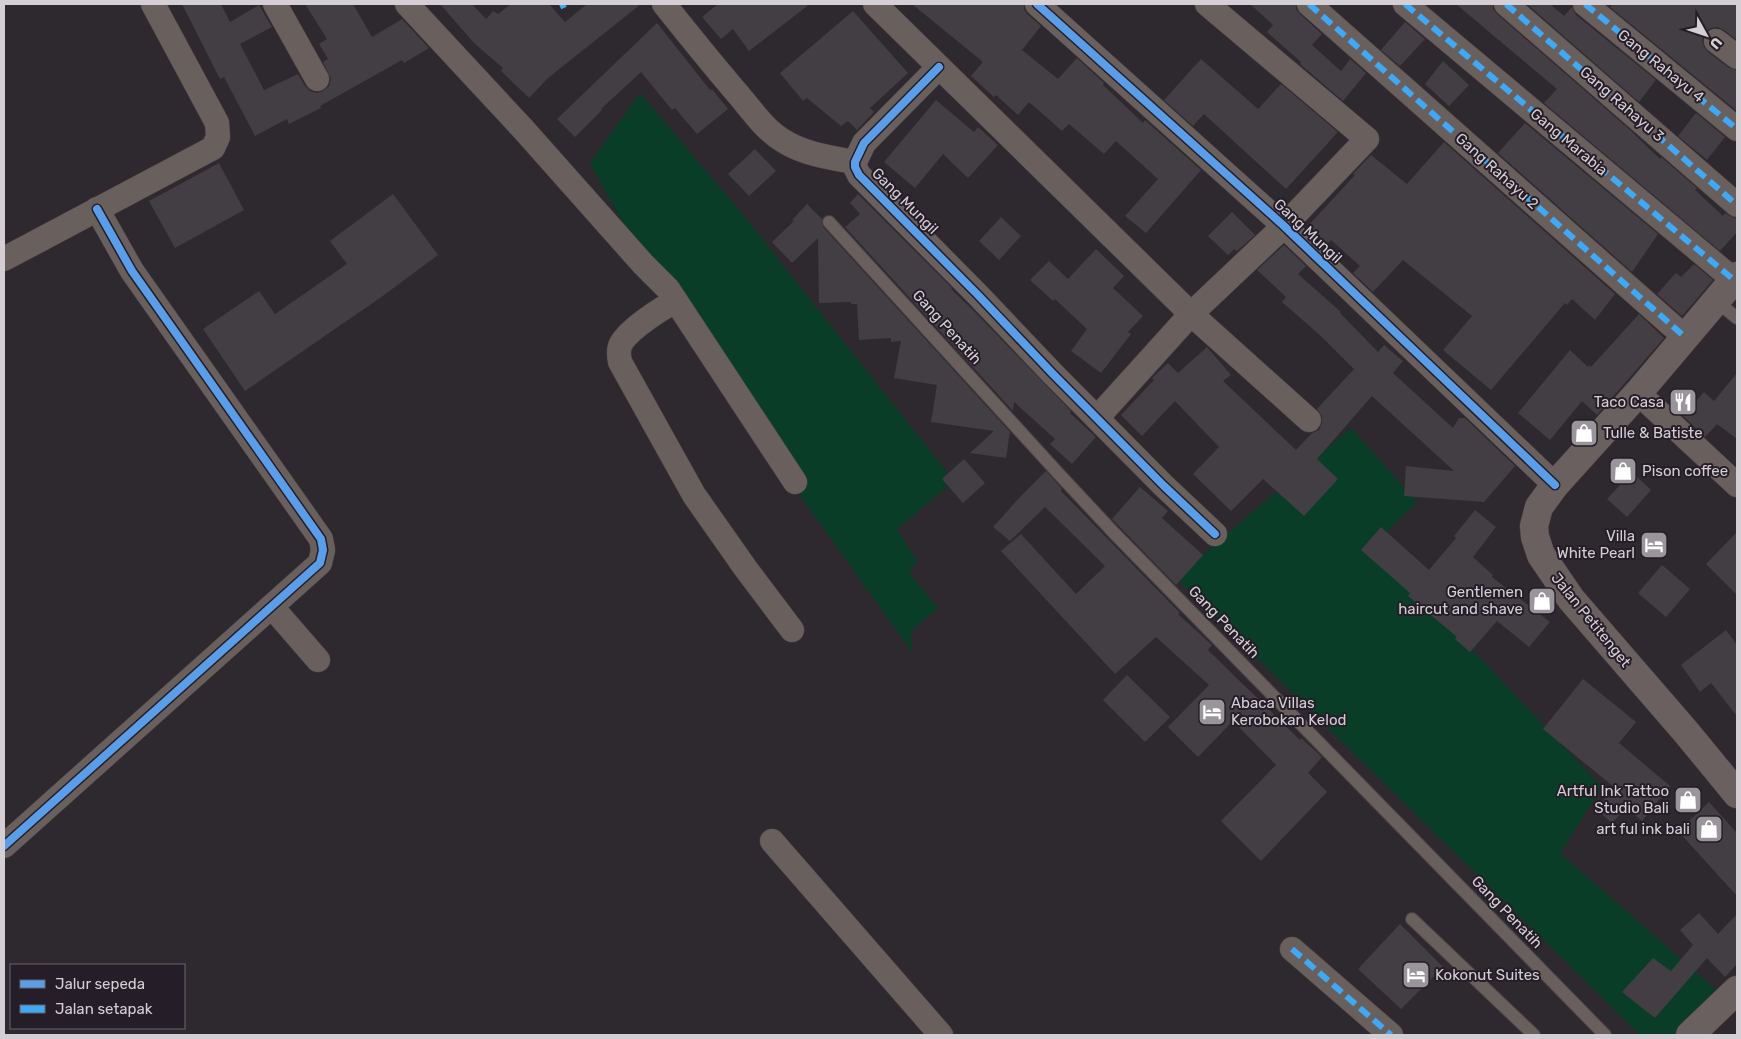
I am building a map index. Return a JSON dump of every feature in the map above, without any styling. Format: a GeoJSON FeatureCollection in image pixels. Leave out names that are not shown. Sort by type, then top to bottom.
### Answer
{"type":"FeatureCollection","features":[{"type":"Feature","properties":{"kind":"main road","name":"Jalan Petitenget"},"geometry":{"type":"LineString","coordinates":[[1736,278],[1638,393],[1555,484],[1539,506],[1534,526],[1535,537],[1541,555],[1571,599],[1737,794]]}},
{"type":"Feature","properties":{"kind":"main road"},"geometry":{"type":"LineString","coordinates":[[1690,1035],[1737,990]]}},
{"type":"Feature","properties":{"kind":"street"},"geometry":{"type":"LineString","coordinates":[[4,259],[213,148],[218,137],[217,123],[153,4]]}},
{"type":"Feature","properties":{"kind":"street"},"geometry":{"type":"LineString","coordinates":[[275,4],[317,79]]}},
{"type":"Feature","properties":{"kind":"street"},"geometry":{"type":"LineString","coordinates":[[407,4],[524,130],[643,264],[668,289],[795,482]]}},
{"type":"Feature","properties":{"kind":"street"},"geometry":{"type":"LineString","coordinates":[[664,4],[758,118],[782,140],[825,157],[855,162],[864,143],[939,67]]}},
{"type":"Feature","properties":{"kind":"street"},"geometry":{"type":"LineString","coordinates":[[874,4],[1191,314],[1309,420]]}},
{"type":"Feature","properties":{"kind":"street","name":"Gang Mungil"},"geometry":{"type":"LineString","coordinates":[[1037,4],[1284,226],[1555,484]]}},
{"type":"Feature","properties":{"kind":"street","name":"Gang Mungil"},"geometry":{"type":"LineString","coordinates":[[1097,418],[1191,314],[1284,226],[1367,139],[1207,4]]}},
{"type":"Feature","properties":{"kind":"street","name":"Gang Rahayu 2"},"geometry":{"type":"LineString","coordinates":[[1309,4],[1686,338]]}},
{"type":"Feature","properties":{"kind":"street","name":"Gang Marabia"},"geometry":{"type":"LineString","coordinates":[[1404,4],[1736,278]]}},
{"type":"Feature","properties":{"kind":"street","name":"Gang Rahayu 3"},"geometry":{"type":"LineString","coordinates":[[1506,4],[1737,205]]}},
{"type":"Feature","properties":{"kind":"street","name":"Gang Rahayu 4"},"geometry":{"type":"LineString","coordinates":[[1585,4],[1737,129]]}},
{"type":"Feature","properties":{"kind":"street"},"geometry":{"type":"LineString","coordinates":[[1716,41],[1737,57]]}},
{"type":"Feature","properties":{"kind":"street","name":"Gang Mungil"},"geometry":{"type":"LineString","coordinates":[[855,162],[858,175],[1164,486],[1215,534]]}},
{"type":"Feature","properties":{"kind":"street"},"geometry":{"type":"LineString","coordinates":[[4,846],[320,563],[323,550],[321,538],[132,271],[97,209]]}},
{"type":"Feature","properties":{"kind":"street"},"geometry":{"type":"LineString","coordinates":[[675,302],[656,312],[626,337],[620,345],[618,355],[620,362],[694,495],[792,630]]}},
{"type":"Feature","properties":{"kind":"street"},"geometry":{"type":"LineString","coordinates":[[1638,393],[1737,486]]}},
{"type":"Feature","properties":{"kind":"street"},"geometry":{"type":"LineString","coordinates":[[272,607],[318,660]]}},
{"type":"Feature","properties":{"kind":"street"},"geometry":{"type":"LineString","coordinates":[[772,841],[941,1035]]}},
{"type":"Feature","properties":{"kind":"street"},"geometry":{"type":"LineString","coordinates":[[1292,949],[1391,1035]]}},
{"type":"Feature","properties":{"kind":"lane","name":"Gang Penatih"},"geometry":{"type":"LineString","coordinates":[[829,222],[1108,526],[1605,1035]]}},
{"type":"Feature","properties":{"kind":"lane"},"geometry":{"type":"LineString","coordinates":[[1716,301],[1737,318]]}},
{"type":"Feature","properties":{"kind":"lane"},"geometry":{"type":"LineString","coordinates":[[1412,919],[1534,1035]]}},
{"type":"Feature","properties":{"kind":"green space"},"geometry":{"type":"Polygon","coordinates":[[[640,93],[743,215],[954,481],[897,529],[917,561],[909,573],[938,608],[911,631],[912,652],[678,325],[590,163],[640,93]]]}},
{"type":"Feature","properties":{"kind":"green space"},"geometry":{"type":"Polygon","coordinates":[[[1351,428],[1417,502],[1373,545],[1602,787],[1560,853],[1731,1003],[1693,1035],[1640,1035],[1176,578],[1351,428]]]}},
{"type":"Feature","properties":{"kind":"building"},"geometry":{"type":"Polygon","coordinates":[[[182,4],[221,4],[230,22],[259,5],[272,27],[240,44],[264,90],[298,74],[310,91],[317,93],[329,86],[331,79],[323,62],[328,59],[319,44],[327,39],[305,4],[353,4],[372,37],[402,19],[429,48],[404,63],[402,60],[320,106],[321,108],[289,124],[287,119],[255,136],[224,77],[220,79],[182,4]]]}},
{"type":"Feature","properties":{"kind":"building"},"geometry":{"type":"Polygon","coordinates":[[[440,4],[472,4],[486,19],[493,11],[498,14],[511,4],[549,4],[565,22],[587,4],[641,4],[548,78],[529,98],[501,71],[503,68],[474,43],[440,4]]]}},
{"type":"Feature","properties":{"kind":"building"},"geometry":{"type":"Polygon","coordinates":[[[718,4],[810,4],[749,51],[733,29],[721,39],[702,17],[718,4]]]}},
{"type":"Feature","properties":{"kind":"building"},"geometry":{"type":"Polygon","coordinates":[[[912,4],[1024,4],[1027,14],[1041,26],[1022,50],[1058,79],[1077,58],[1143,123],[1145,120],[1201,170],[1146,233],[1125,216],[1158,179],[1116,141],[1104,154],[1069,124],[1062,131],[1029,102],[1018,115],[971,76],[983,62],[912,4]]]}},
{"type":"Feature","properties":{"kind":"building"},"geometry":{"type":"Polygon","coordinates":[[[1250,4],[1296,4],[1296,9],[1300,14],[1322,34],[1312,45],[1341,71],[1350,59],[1366,73],[1343,101],[1300,64],[1301,62],[1267,32],[1273,25],[1250,4]]]}},
{"type":"Feature","properties":{"kind":"building"},"geometry":{"type":"Polygon","coordinates":[[[1456,4],[1493,4],[1493,9],[1497,14],[1630,130],[1660,159],[1661,157],[1697,188],[1695,190],[1723,216],[1725,213],[1737,218],[1737,232],[1720,251],[1544,103],[1557,89],[1456,4]]]}},
{"type":"Feature","properties":{"kind":"building"},"geometry":{"type":"Polygon","coordinates":[[[1527,4],[1550,4],[1564,16],[1572,7],[1576,15],[1656,80],[1639,102],[1527,4]]]}},
{"type":"Feature","properties":{"kind":"building"},"geometry":{"type":"Polygon","coordinates":[[[1613,4],[1737,4],[1737,40],[1717,27],[1705,32],[1702,40],[1708,52],[1729,68],[1737,70],[1737,111],[1610,7],[1613,4]]]}},
{"type":"Feature","properties":{"kind":"building"},"geometry":{"type":"Polygon","coordinates":[[[853,11],[908,73],[870,108],[874,112],[857,130],[848,121],[841,126],[807,98],[803,101],[780,73],[853,11]]]}},
{"type":"Feature","properties":{"kind":"building"},"geometry":{"type":"Polygon","coordinates":[[[1405,22],[1425,39],[1400,66],[1381,50],[1405,22]]]}},
{"type":"Feature","properties":{"kind":"building"},"geometry":{"type":"Polygon","coordinates":[[[657,23],[710,90],[712,89],[728,109],[697,134],[675,108],[672,110],[641,72],[601,109],[575,137],[557,119],[657,23]]]}},
{"type":"Feature","properties":{"kind":"building"},"geometry":{"type":"Polygon","coordinates":[[[1201,59],[1258,109],[1281,84],[1338,132],[1286,189],[1204,114],[1193,126],[1164,100],[1201,59]]]}},
{"type":"Feature","properties":{"kind":"building"},"geometry":{"type":"Polygon","coordinates":[[[1443,61],[1469,85],[1449,106],[1425,84],[1443,61]]]}},
{"type":"Feature","properties":{"kind":"building"},"geometry":{"type":"Polygon","coordinates":[[[936,100],[974,132],[978,127],[998,145],[968,178],[943,154],[915,188],[884,162],[936,100]]]}},
{"type":"Feature","properties":{"kind":"building"},"geometry":{"type":"Polygon","coordinates":[[[1696,113],[1725,137],[1707,160],[1678,136],[1696,113]]]}},
{"type":"Feature","properties":{"kind":"building"},"geometry":{"type":"Polygon","coordinates":[[[1525,123],[1658,234],[1632,272],[1498,153],[1525,123]]]}},
{"type":"Feature","properties":{"kind":"building"},"geometry":{"type":"Polygon","coordinates":[[[1444,142],[1615,294],[1595,320],[1572,299],[1567,305],[1565,303],[1491,390],[1443,350],[1472,316],[1403,260],[1373,292],[1353,273],[1360,266],[1331,240],[1325,246],[1306,228],[1371,155],[1407,184],[1444,142]]]}},
{"type":"Feature","properties":{"kind":"building"},"geometry":{"type":"Polygon","coordinates":[[[755,149],[776,171],[749,196],[728,174],[755,149]]]}},
{"type":"Feature","properties":{"kind":"building"},"geometry":{"type":"Polygon","coordinates":[[[219,163],[244,210],[175,248],[149,201],[219,163]]]}},
{"type":"Feature","properties":{"kind":"building"},"geometry":{"type":"Polygon","coordinates":[[[393,194],[438,255],[380,298],[245,391],[203,329],[259,291],[275,314],[347,264],[330,241],[393,194]]]}},
{"type":"Feature","properties":{"kind":"building"},"geometry":{"type":"Polygon","coordinates":[[[858,194],[952,288],[1071,411],[1070,413],[1096,437],[1072,464],[1050,444],[1055,439],[1014,402],[1013,411],[845,227],[860,214],[850,203],[858,194]]]}},
{"type":"Feature","properties":{"kind":"building"},"geometry":{"type":"Polygon","coordinates":[[[807,204],[822,219],[823,227],[1010,432],[1006,458],[970,453],[994,431],[931,422],[937,385],[894,378],[901,341],[891,342],[891,338],[859,340],[857,304],[851,304],[851,302],[819,303],[818,238],[792,263],[772,242],[794,221],[792,220],[807,204]]]}},
{"type":"Feature","properties":{"kind":"building"},"geometry":{"type":"Polygon","coordinates":[[[1232,212],[1255,235],[1237,251],[1234,249],[1228,255],[1208,236],[1232,212]]]}},
{"type":"Feature","properties":{"kind":"building"},"geometry":{"type":"Polygon","coordinates":[[[1001,217],[1021,236],[999,260],[979,241],[1001,217]]]}},
{"type":"Feature","properties":{"kind":"building"},"geometry":{"type":"Polygon","coordinates":[[[1284,245],[1306,266],[1298,274],[1341,312],[1378,352],[1384,345],[1403,361],[1393,373],[1453,428],[1459,418],[1465,418],[1515,466],[1484,502],[1404,496],[1406,466],[1454,471],[1372,396],[1317,459],[1338,479],[1304,516],[1263,479],[1231,511],[1193,474],[1219,447],[1175,401],[1142,436],[1121,415],[1154,380],[1152,378],[1168,363],[1178,373],[1207,347],[1231,375],[1223,381],[1296,450],[1312,433],[1319,430],[1322,416],[1317,409],[1354,369],[1322,337],[1282,302],[1286,297],[1257,270],[1284,245]]]}},
{"type":"Feature","properties":{"kind":"building"},"geometry":{"type":"Polygon","coordinates":[[[1096,249],[1124,276],[1113,288],[1143,316],[1128,332],[1131,334],[1101,373],[1071,351],[1087,329],[1055,299],[1053,301],[1030,280],[1049,261],[1068,279],[1096,249]]]}},
{"type":"Feature","properties":{"kind":"building"},"geometry":{"type":"Polygon","coordinates":[[[1694,264],[1713,280],[1682,316],[1657,294],[1676,273],[1681,277],[1694,264]]]}},
{"type":"Feature","properties":{"kind":"building"},"geometry":{"type":"Polygon","coordinates":[[[1639,314],[1664,338],[1597,415],[1582,401],[1550,440],[1518,413],[1570,350],[1588,367],[1589,365],[1591,367],[1639,314]]]}},
{"type":"Feature","properties":{"kind":"building"},"geometry":{"type":"Polygon","coordinates":[[[1737,373],[1737,439],[1717,424],[1705,437],[1683,416],[1704,392],[1714,401],[1737,373]]]}},
{"type":"Feature","properties":{"kind":"building"},"geometry":{"type":"Polygon","coordinates":[[[964,459],[985,483],[963,503],[942,479],[964,459]]]}},
{"type":"Feature","properties":{"kind":"building"},"geometry":{"type":"Polygon","coordinates":[[[1046,471],[1062,489],[1061,491],[1180,613],[1178,614],[1212,645],[1208,650],[1300,740],[1301,738],[1322,757],[1308,773],[1327,792],[1261,861],[1221,821],[1276,765],[1233,721],[1198,757],[1168,727],[1209,685],[1156,637],[1115,674],[1001,551],[1021,534],[1076,594],[1105,566],[1045,507],[1010,541],[993,527],[1046,471]]]}},
{"type":"Feature","properties":{"kind":"building"},"geometry":{"type":"Polygon","coordinates":[[[1632,472],[1651,490],[1627,517],[1607,499],[1632,472]]]}},
{"type":"Feature","properties":{"kind":"building"},"geometry":{"type":"Polygon","coordinates":[[[1140,487],[1168,511],[1162,518],[1203,555],[1176,585],[1112,519],[1140,487]]]}},
{"type":"Feature","properties":{"kind":"building"},"geometry":{"type":"Polygon","coordinates":[[[1475,510],[1496,527],[1473,557],[1493,575],[1492,577],[1550,622],[1529,647],[1497,621],[1470,652],[1455,639],[1457,637],[1408,596],[1410,593],[1361,550],[1381,527],[1429,570],[1456,538],[1454,536],[1475,510]]]}},
{"type":"Feature","properties":{"kind":"building"},"geometry":{"type":"Polygon","coordinates":[[[1737,532],[1737,595],[1706,564],[1737,532]]]}},
{"type":"Feature","properties":{"kind":"building"},"geometry":{"type":"Polygon","coordinates":[[[1662,565],[1690,589],[1666,617],[1638,593],[1662,565]]]}},
{"type":"Feature","properties":{"kind":"building"},"geometry":{"type":"Polygon","coordinates":[[[1726,630],[1737,645],[1737,716],[1711,683],[1700,692],[1681,665],[1726,630]]]}},
{"type":"Feature","properties":{"kind":"building"},"geometry":{"type":"Polygon","coordinates":[[[1127,675],[1170,717],[1145,742],[1103,700],[1127,675]]]}},
{"type":"Feature","properties":{"kind":"building"},"geometry":{"type":"Polygon","coordinates":[[[1583,679],[1636,722],[1619,743],[1670,786],[1642,821],[1626,808],[1612,823],[1596,809],[1614,787],[1543,729],[1583,679]]]}},
{"type":"Feature","properties":{"kind":"building"},"geometry":{"type":"Polygon","coordinates":[[[1709,802],[1737,833],[1737,896],[1678,831],[1709,802]]]}},
{"type":"Feature","properties":{"kind":"building"},"geometry":{"type":"Polygon","coordinates":[[[1699,913],[1718,934],[1737,914],[1737,964],[1725,977],[1707,958],[1655,1018],[1622,992],[1653,958],[1671,971],[1693,945],[1680,930],[1699,913]]]}},
{"type":"Feature","properties":{"kind":"building"},"geometry":{"type":"Polygon","coordinates":[[[1400,924],[1443,967],[1401,1009],[1358,969],[1400,924]]]}},
{"type":"Feature","properties":{"kind":"marked path"},"geometry":{"type":"LineString","coordinates":[[562,4],[564,8]]}},
{"type":"Feature","properties":{"kind":"marked path"},"geometry":{"type":"LineString","coordinates":[[1309,4],[1686,338]]}},
{"type":"Feature","properties":{"kind":"marked path"},"geometry":{"type":"LineString","coordinates":[[1405,4],[1734,280]]}},
{"type":"Feature","properties":{"kind":"marked path"},"geometry":{"type":"LineString","coordinates":[[1506,4],[1737,205]]}},
{"type":"Feature","properties":{"kind":"marked path"},"geometry":{"type":"LineString","coordinates":[[1585,4],[1737,129]]}},
{"type":"Feature","properties":{"kind":"marked path"},"geometry":{"type":"LineString","coordinates":[[1292,949],[1391,1035]]}},
{"type":"Feature","properties":{"kind":"cycle path"},"geometry":{"type":"LineString","coordinates":[[1037,4],[1284,226],[1555,485]]}},
{"type":"Feature","properties":{"kind":"cycle path"},"geometry":{"type":"LineString","coordinates":[[939,67],[864,143],[855,162],[859,175],[1164,486],[1215,534]]}},
{"type":"Feature","properties":{"kind":"cycle path"},"geometry":{"type":"LineString","coordinates":[[4,846],[320,563],[323,550],[321,539],[132,271],[97,209]]}},
{"type":"Feature","properties":{"kind":"place","name":"Taco Casa"},"geometry":{"type":"Point","coordinates":[1683,402]}},
{"type":"Feature","properties":{"kind":"place","name":"Tulle & Batiste"},"geometry":{"type":"Point","coordinates":[1584,433]}},
{"type":"Feature","properties":{"kind":"place","name":"Pison coffee"},"geometry":{"type":"Point","coordinates":[1623,471]}},
{"type":"Feature","properties":{"kind":"place","name":"Villa White Pearl"},"geometry":{"type":"Point","coordinates":[1654,545]}},
{"type":"Feature","properties":{"kind":"place","name":"Gentlemen haircut and shave"},"geometry":{"type":"Point","coordinates":[1542,601]}},
{"type":"Feature","properties":{"kind":"place","name":"Abaca Villas Kerobokan Kelod"},"geometry":{"type":"Point","coordinates":[1212,712]}},
{"type":"Feature","properties":{"kind":"place","name":"Artful Ink Tattoo Studio Bali"},"geometry":{"type":"Point","coordinates":[1688,800]}},
{"type":"Feature","properties":{"kind":"place","name":"art ful ink bali"},"geometry":{"type":"Point","coordinates":[1709,829]}},
{"type":"Feature","properties":{"kind":"place","name":"Kokonut Suites"},"geometry":{"type":"Point","coordinates":[1416,975]}}]}
